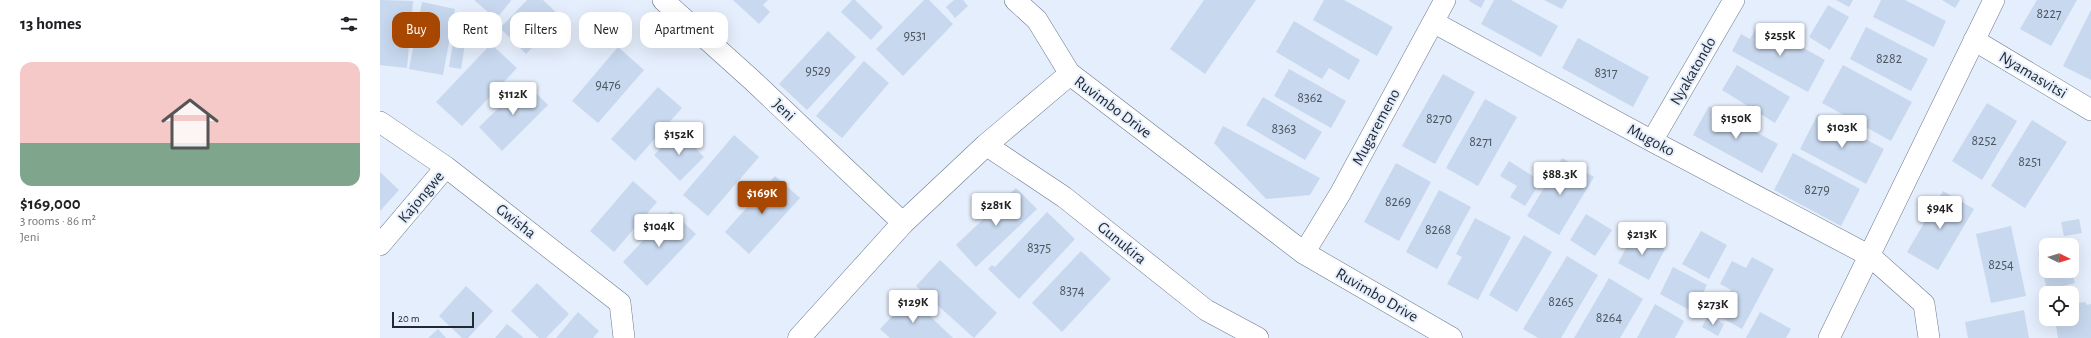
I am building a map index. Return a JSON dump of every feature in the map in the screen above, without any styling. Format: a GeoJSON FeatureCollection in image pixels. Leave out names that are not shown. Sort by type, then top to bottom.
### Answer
{"type":"FeatureCollection","features":[{"type":"Feature","properties":{"kind":"street","name":"Jeni"},"geometry":{"type":"LineString","coordinates":[[663,0],[752,80],[903,223]]}},
{"type":"Feature","properties":{"kind":"street"},"geometry":{"type":"LineString","coordinates":[[1014,0],[1037,20],[1070,74]]}},
{"type":"Feature","properties":{"kind":"street","name":"Mugaremeno"},"geometry":{"type":"LineString","coordinates":[[1304,253],[1340,194],[1445,0]]}},
{"type":"Feature","properties":{"kind":"street","name":"Nyakatondo"},"geometry":{"type":"LineString","coordinates":[[1652,141],[1734,0]]}},
{"type":"Feature","properties":{"kind":"street"},"geometry":{"type":"LineString","coordinates":[[1829,338],[1994,0]]}},
{"type":"Feature","properties":{"kind":"street","name":"Mugoko"},"geometry":{"type":"LineString","coordinates":[[1433,22],[1652,141],[1870,256],[1924,304],[1929,338]]}},
{"type":"Feature","properties":{"kind":"street","name":"Nyamasvitsi"},"geometry":{"type":"LineString","coordinates":[[1974,40],[2091,110]]}},
{"type":"Feature","properties":{"kind":"street","name":"Ruvimbo Drive"},"geometry":{"type":"LineString","coordinates":[[798,338],[903,223],[986,145],[1070,74],[1304,253],[1451,338]]}},
{"type":"Feature","properties":{"kind":"street","name":"Gwisha"},"geometry":{"type":"LineString","coordinates":[[380,122],[446,167],[620,303],[624,338]]}},
{"type":"Feature","properties":{"kind":"street","name":"Gunukira"},"geometry":{"type":"LineString","coordinates":[[986,145],[1064,197],[1206,310],[1258,338]]}},
{"type":"Feature","properties":{"kind":"street","name":"Kajongwe"},"geometry":{"type":"LineString","coordinates":[[380,245],[446,167]]}},
{"type":"Feature","properties":{"kind":"building"},"geometry":{"type":"Polygon","coordinates":[[[380,0],[413,1],[412,12],[392,12],[392,48],[409,48],[407,68],[380,65],[380,0]]]}},
{"type":"Feature","properties":{"kind":"building"},"geometry":{"type":"Polygon","coordinates":[[[474,0],[511,1],[502,12],[488,12],[474,0]]]}},
{"type":"Feature","properties":{"kind":"building"},"geometry":{"type":"Polygon","coordinates":[[[527,0],[543,0],[556,12],[515,12],[527,0]]]}},
{"type":"Feature","properties":{"kind":"building"},"geometry":{"type":"Polygon","coordinates":[[[733,0],[768,0],[763,5],[770,12],[759,24],[733,0]]]}},
{"type":"Feature","properties":{"kind":"building"},"geometry":{"type":"Polygon","coordinates":[[[852,0],[855,0],[883,27],[871,40],[841,12],[852,0]]]}},
{"type":"Feature","properties":{"kind":"building"},"geometry":{"type":"Polygon","coordinates":[[[924,0],[929,0],[953,24],[903,76],[876,49],[924,0]]]}},
{"type":"Feature","properties":{"kind":"building"},"geometry":{"type":"Polygon","coordinates":[[[954,0],[963,0],[968,6],[955,18],[946,7],[954,0]]]}},
{"type":"Feature","properties":{"kind":"building"},"geometry":{"type":"Polygon","coordinates":[[[1204,0],[1256,0],[1205,74],[1170,49],[1204,0]]]}},
{"type":"Feature","properties":{"kind":"building"},"geometry":{"type":"Polygon","coordinates":[[[1324,0],[1344,0],[1393,27],[1377,56],[1313,20],[1324,0]]]}},
{"type":"Feature","properties":{"kind":"building"},"geometry":{"type":"Polygon","coordinates":[[[1485,0],[1481,8],[1469,1],[1485,0]]]}},
{"type":"Feature","properties":{"kind":"building"},"geometry":{"type":"Polygon","coordinates":[[[1494,0],[1511,0],[1558,26],[1541,57],[1481,24],[1494,0]]]}},
{"type":"Feature","properties":{"kind":"building"},"geometry":{"type":"Polygon","coordinates":[[[1544,0],[1567,0],[1562,9],[1544,0]]]}},
{"type":"Feature","properties":{"kind":"building"},"geometry":{"type":"Polygon","coordinates":[[[1836,0],[1853,0],[1849,7],[1836,0]]]}},
{"type":"Feature","properties":{"kind":"building"},"geometry":{"type":"Polygon","coordinates":[[[1881,0],[1905,0],[1946,21],[1934,47],[1873,17],[1881,0]]]}},
{"type":"Feature","properties":{"kind":"building"},"geometry":{"type":"Polygon","coordinates":[[[1942,0],[1960,0],[1955,8],[1942,0]]]}},
{"type":"Feature","properties":{"kind":"building"},"geometry":{"type":"Polygon","coordinates":[[[2037,0],[2077,0],[2051,46],[2020,29],[2037,0]]]}},
{"type":"Feature","properties":{"kind":"building"},"geometry":{"type":"Polygon","coordinates":[[[422,2],[455,9],[454,12],[448,12],[448,48],[443,75],[409,69],[413,48],[440,48],[440,12],[420,12],[422,2]]]}},
{"type":"Feature","properties":{"kind":"building"},"geometry":{"type":"Polygon","coordinates":[[[1828,5],[1849,17],[1830,50],[1809,37],[1828,5]]]}},
{"type":"Feature","properties":{"kind":"building"},"geometry":{"type":"Polygon","coordinates":[[[2091,10],[2091,80],[2063,66],[2091,10]]]}},
{"type":"Feature","properties":{"kind":"building"},"geometry":{"type":"Polygon","coordinates":[[[510,18],[510,38],[502,30],[502,26],[510,18]]]}},
{"type":"Feature","properties":{"kind":"building"},"geometry":{"type":"Polygon","coordinates":[[[1294,21],[1360,60],[1349,80],[1329,68],[1322,79],[1276,52],[1294,21]]]}},
{"type":"Feature","properties":{"kind":"building"},"geometry":{"type":"Polygon","coordinates":[[[1759,23],[1825,60],[1808,92],[1732,51],[1741,34],[1750,39],[1759,23]]]}},
{"type":"Feature","properties":{"kind":"building"},"geometry":{"type":"Polygon","coordinates":[[[1866,27],[1928,59],[1911,91],[1850,59],[1866,27]]]}},
{"type":"Feature","properties":{"kind":"building"},"geometry":{"type":"Polygon","coordinates":[[[828,31],[856,57],[807,110],[779,84],[828,31]]]}},
{"type":"Feature","properties":{"kind":"building"},"geometry":{"type":"Polygon","coordinates":[[[1578,38],[1649,77],[1633,107],[1562,68],[1578,38]]]}},
{"type":"Feature","properties":{"kind":"building"},"geometry":{"type":"Polygon","coordinates":[[[452,48],[464,48],[461,69],[449,67],[452,48]]]}},
{"type":"Feature","properties":{"kind":"building"},"geometry":{"type":"Polygon","coordinates":[[[487,48],[495,48],[517,68],[462,126],[436,102],[487,48]]]}},
{"type":"Feature","properties":{"kind":"building"},"geometry":{"type":"Polygon","coordinates":[[[520,48],[532,48],[526,54],[520,48]]]}},
{"type":"Feature","properties":{"kind":"building"},"geometry":{"type":"Polygon","coordinates":[[[617,48],[619,48],[644,70],[598,123],[572,101],[617,48]]]}},
{"type":"Feature","properties":{"kind":"building"},"geometry":{"type":"Polygon","coordinates":[[[864,61],[889,83],[842,138],[816,116],[864,61]]]}},
{"type":"Feature","properties":{"kind":"building"},"geometry":{"type":"Polygon","coordinates":[[[1737,65],[1790,97],[1775,123],[1722,90],[1737,65]]]}},
{"type":"Feature","properties":{"kind":"building"},"geometry":{"type":"Polygon","coordinates":[[[1843,65],[1912,102],[1891,141],[1822,103],[1843,65]]]}},
{"type":"Feature","properties":{"kind":"building"},"geometry":{"type":"Polygon","coordinates":[[[1289,69],[1346,101],[1331,128],[1274,96],[1289,69]]]}},
{"type":"Feature","properties":{"kind":"building"},"geometry":{"type":"Polygon","coordinates":[[[1443,74],[1475,92],[1435,164],[1402,146],[1443,74]]]}},
{"type":"Feature","properties":{"kind":"building"},"geometry":{"type":"Polygon","coordinates":[[[525,82],[548,105],[502,151],[479,127],[525,82]]]}},
{"type":"Feature","properties":{"kind":"building"},"geometry":{"type":"Polygon","coordinates":[[[658,87],[682,108],[635,161],[611,139],[658,87]]]}},
{"type":"Feature","properties":{"kind":"building"},"geometry":{"type":"Polygon","coordinates":[[[1263,97],[1322,132],[1305,160],[1246,125],[1263,97]]]}},
{"type":"Feature","properties":{"kind":"building"},"geometry":{"type":"Polygon","coordinates":[[[1485,99],[1517,117],[1478,186],[1446,168],[1485,99]]]}},
{"type":"Feature","properties":{"kind":"building"},"geometry":{"type":"Polygon","coordinates":[[[1987,103],[2017,121],[1982,180],[1952,161],[1987,103]]]}},
{"type":"Feature","properties":{"kind":"building"},"geometry":{"type":"Polygon","coordinates":[[[1709,106],[1778,144],[1762,173],[1693,135],[1709,106]]]}},
{"type":"Feature","properties":{"kind":"building"},"geometry":{"type":"Polygon","coordinates":[[[1818,114],[1884,149],[1866,184],[1800,149],[1818,114]]]}},
{"type":"Feature","properties":{"kind":"building"},"geometry":{"type":"Polygon","coordinates":[[[2032,120],[2067,142],[2025,208],[1991,186],[2032,120]]]}},
{"type":"Feature","properties":{"kind":"building"},"geometry":{"type":"Polygon","coordinates":[[[1223,126],[1320,178],[1310,195],[1266,199],[1214,143],[1223,126]]]}},
{"type":"Feature","properties":{"kind":"building"},"geometry":{"type":"Polygon","coordinates":[[[678,131],[704,157],[680,181],[654,155],[678,131]]]}},
{"type":"Feature","properties":{"kind":"building"},"geometry":{"type":"Polygon","coordinates":[[[734,135],[759,157],[708,216],[683,195],[734,135]]]}},
{"type":"Feature","properties":{"kind":"building"},"geometry":{"type":"Polygon","coordinates":[[[1793,153],[1860,189],[1841,226],[1774,190],[1793,153]]]}},
{"type":"Feature","properties":{"kind":"building"},"geometry":{"type":"Polygon","coordinates":[[[1562,158],[1594,177],[1559,235],[1527,216],[1562,158]]]}},
{"type":"Feature","properties":{"kind":"building"},"geometry":{"type":"Polygon","coordinates":[[[1509,161],[1541,181],[1525,206],[1510,197],[1517,186],[1500,176],[1509,161]]]}},
{"type":"Feature","properties":{"kind":"building"},"geometry":{"type":"Polygon","coordinates":[[[1396,163],[1431,182],[1399,241],[1364,222],[1396,163]]]}},
{"type":"Feature","properties":{"kind":"building"},"geometry":{"type":"Polygon","coordinates":[[[380,172],[399,190],[380,211],[380,172]]]}},
{"type":"Feature","properties":{"kind":"building"},"geometry":{"type":"Polygon","coordinates":[[[775,176],[800,198],[749,254],[725,232],[775,176]]]}},
{"type":"Feature","properties":{"kind":"building"},"geometry":{"type":"Polygon","coordinates":[[[633,181],[657,202],[614,252],[590,231],[633,181]]]}},
{"type":"Feature","properties":{"kind":"building"},"geometry":{"type":"Polygon","coordinates":[[[1016,188],[1037,209],[976,267],[956,245],[1016,188]]]}},
{"type":"Feature","properties":{"kind":"building"},"geometry":{"type":"Polygon","coordinates":[[[1439,190],[1471,207],[1437,269],[1406,252],[1439,190]]]}},
{"type":"Feature","properties":{"kind":"building"},"geometry":{"type":"Polygon","coordinates":[[[1943,191],[1974,209],[1938,270],[1907,252],[1943,191]]]}},
{"type":"Feature","properties":{"kind":"building"},"geometry":{"type":"Polygon","coordinates":[[[671,211],[696,234],[647,286],[623,262],[671,211]]]}},
{"type":"Feature","properties":{"kind":"building"},"geometry":{"type":"Polygon","coordinates":[[[1047,212],[1075,239],[1019,299],[988,269],[992,265],[995,267],[1047,212]]]}},
{"type":"Feature","properties":{"kind":"building"},"geometry":{"type":"Polygon","coordinates":[[[1586,214],[1612,230],[1595,256],[1570,240],[1586,214]]]}},
{"type":"Feature","properties":{"kind":"building"},"geometry":{"type":"Polygon","coordinates":[[[1475,218],[1511,237],[1478,300],[1447,284],[1462,257],[1456,254],[1475,218]]]}},
{"type":"Feature","properties":{"kind":"building"},"geometry":{"type":"Polygon","coordinates":[[[2079,219],[2082,233],[2064,236],[2061,222],[2079,219]]]}},
{"type":"Feature","properties":{"kind":"building"},"geometry":{"type":"Polygon","coordinates":[[[2011,226],[2026,296],[1991,303],[1976,234],[2011,226]]]}},
{"type":"Feature","properties":{"kind":"building"},"geometry":{"type":"Polygon","coordinates":[[[1701,231],[1727,245],[1709,279],[1682,264],[1701,231]]]}},
{"type":"Feature","properties":{"kind":"building"},"geometry":{"type":"Polygon","coordinates":[[[1635,232],[1665,249],[1649,280],[1618,263],[1635,232]]]}},
{"type":"Feature","properties":{"kind":"building"},"geometry":{"type":"Polygon","coordinates":[[[1524,235],[1552,252],[1517,312],[1489,295],[1524,235]]]}},
{"type":"Feature","properties":{"kind":"building"},"geometry":{"type":"Polygon","coordinates":[[[1081,251],[1111,279],[1062,332],[1032,303],[1081,251]]]}},
{"type":"Feature","properties":{"kind":"building"},"geometry":{"type":"Polygon","coordinates":[[[1567,256],[1598,275],[1561,338],[1538,338],[1523,329],[1567,256]]]}},
{"type":"Feature","properties":{"kind":"building"},"geometry":{"type":"Polygon","coordinates":[[[1752,257],[1774,269],[1742,329],[1717,315],[1731,290],[1720,284],[1732,261],[1746,268],[1752,257]]]}},
{"type":"Feature","properties":{"kind":"building"},"geometry":{"type":"Polygon","coordinates":[[[940,260],[997,313],[974,338],[916,286],[940,260]]]}},
{"type":"Feature","properties":{"kind":"building"},"geometry":{"type":"Polygon","coordinates":[[[1673,267],[1707,285],[1693,312],[1660,294],[1673,267]]]}},
{"type":"Feature","properties":{"kind":"building"},"geometry":{"type":"Polygon","coordinates":[[[1609,278],[1643,299],[1620,338],[1574,338],[1609,278]]]}},
{"type":"Feature","properties":{"kind":"building"},"geometry":{"type":"Polygon","coordinates":[[[2044,278],[2074,278],[2075,283],[2063,286],[2046,286],[2044,278]]]}},
{"type":"Feature","properties":{"kind":"building"},"geometry":{"type":"Polygon","coordinates":[[[537,283],[569,314],[546,338],[539,338],[511,311],[537,283]]]}},
{"type":"Feature","properties":{"kind":"building"},"geometry":{"type":"Polygon","coordinates":[[[466,286],[493,311],[468,338],[462,338],[439,316],[466,286]]]}},
{"type":"Feature","properties":{"kind":"building"},"geometry":{"type":"Polygon","coordinates":[[[910,297],[953,338],[890,338],[880,329],[910,297]]]}},
{"type":"Feature","properties":{"kind":"building"},"geometry":{"type":"Polygon","coordinates":[[[2085,302],[2087,305],[2091,304],[2091,338],[2058,338],[2056,326],[2079,326],[2079,303],[2085,302]]]}},
{"type":"Feature","properties":{"kind":"building"},"geometry":{"type":"Polygon","coordinates":[[[1655,304],[1684,321],[1675,338],[1637,338],[1655,304]]]}},
{"type":"Feature","properties":{"kind":"building"},"geometry":{"type":"Polygon","coordinates":[[[2024,310],[2029,338],[1968,338],[1965,322],[2024,310]]]}},
{"type":"Feature","properties":{"kind":"building"},"geometry":{"type":"Polygon","coordinates":[[[578,312],[599,331],[593,338],[556,338],[578,312]]]}},
{"type":"Feature","properties":{"kind":"building"},"geometry":{"type":"Polygon","coordinates":[[[1760,312],[1791,329],[1786,338],[1746,338],[1760,312]]]}},
{"type":"Feature","properties":{"kind":"building"},"geometry":{"type":"Polygon","coordinates":[[[1708,315],[1724,324],[1718,336],[1702,327],[1708,315]]]}},
{"type":"Feature","properties":{"kind":"building"},"geometry":{"type":"Polygon","coordinates":[[[507,324],[524,338],[495,338],[507,324]]]}},
{"type":"Feature","properties":{"kind":"building"},"geometry":{"type":"Polygon","coordinates":[[[438,329],[446,338],[428,338],[438,329]]]}}]}
